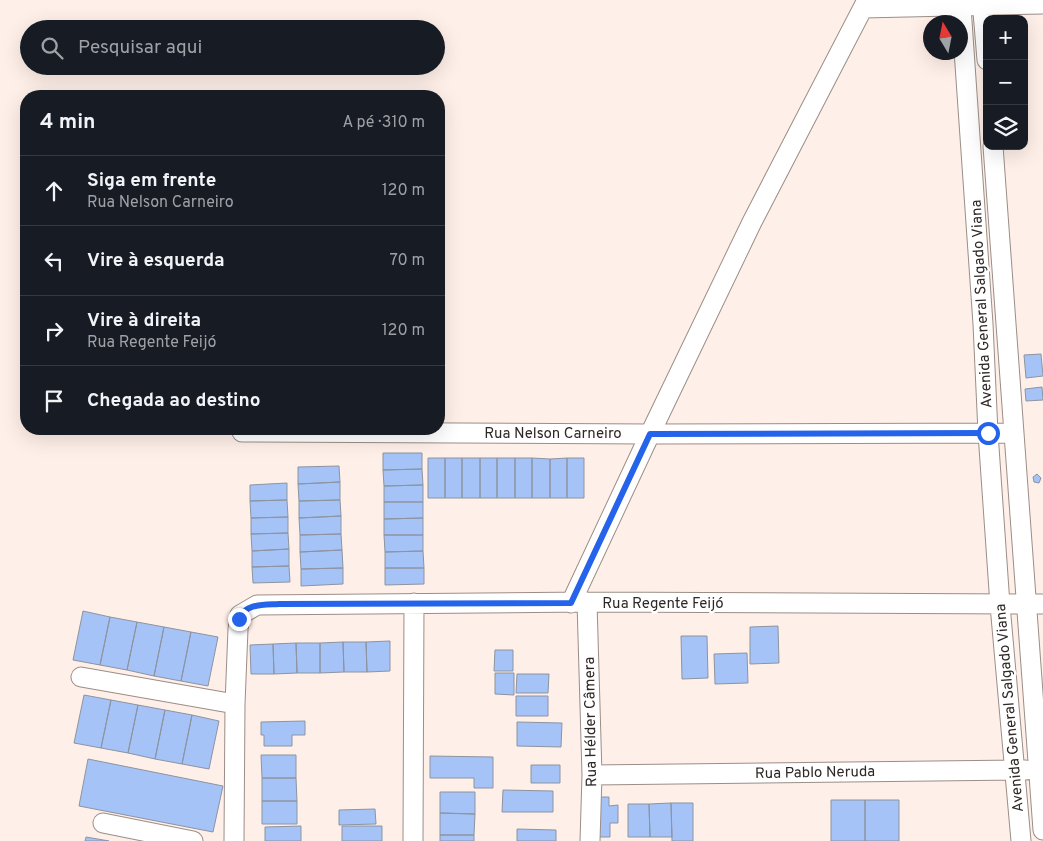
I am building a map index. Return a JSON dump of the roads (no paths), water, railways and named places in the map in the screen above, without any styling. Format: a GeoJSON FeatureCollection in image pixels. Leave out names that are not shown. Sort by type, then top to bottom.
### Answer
{"type":"FeatureCollection","features":[{"type":"Feature","properties":{"kind":"street"},"geometry":{"type":"LineString","coordinates":[[579,602],[650,434],[752,222],[865,4],[961,7],[982,3],[1043,4]]}},
{"type":"Feature","properties":{"kind":"street","name":"Avenida General Salgado Viana"},"geometry":{"type":"LineString","coordinates":[[961,7],[1000,605],[1021,841]]}},
{"type":"Feature","properties":{"kind":"street","name":"Avenida General Salgado Viana"},"geometry":{"type":"LineString","coordinates":[[993,150],[1014,433],[1034,604],[1038,770],[1043,830]]}},
{"type":"Feature","properties":{"kind":"street"},"geometry":{"type":"LineString","coordinates":[[983,324],[1006,322]]}},
{"type":"Feature","properties":{"kind":"street","name":"Rua Nelson Carneiro"},"geometry":{"type":"LineString","coordinates":[[445,433],[1014,433]]}},
{"type":"Feature","properties":{"kind":"street","name":"Rua Regente Feijó"},"geometry":{"type":"LineString","coordinates":[[235,704],[240,615],[257,605],[579,602],[1034,604]]}},
{"type":"Feature","properties":{"kind":"street","name":"Rua Hélder Câmera"},"geometry":{"type":"LineString","coordinates":[[579,602],[592,775],[590,841]]}},
{"type":"Feature","properties":{"kind":"street"},"geometry":{"type":"LineString","coordinates":[[413,841],[414,603]]}},
{"type":"Feature","properties":{"kind":"street"},"geometry":{"type":"LineString","coordinates":[[81,677],[235,704],[234,841]]}},
{"type":"Feature","properties":{"kind":"street","name":"Rua Pablo Neruda"},"geometry":{"type":"LineString","coordinates":[[592,775],[1038,770]]}},
{"type":"Feature","properties":{"kind":"street"},"geometry":{"type":"LineString","coordinates":[[104,824],[193,841]]}}]}
